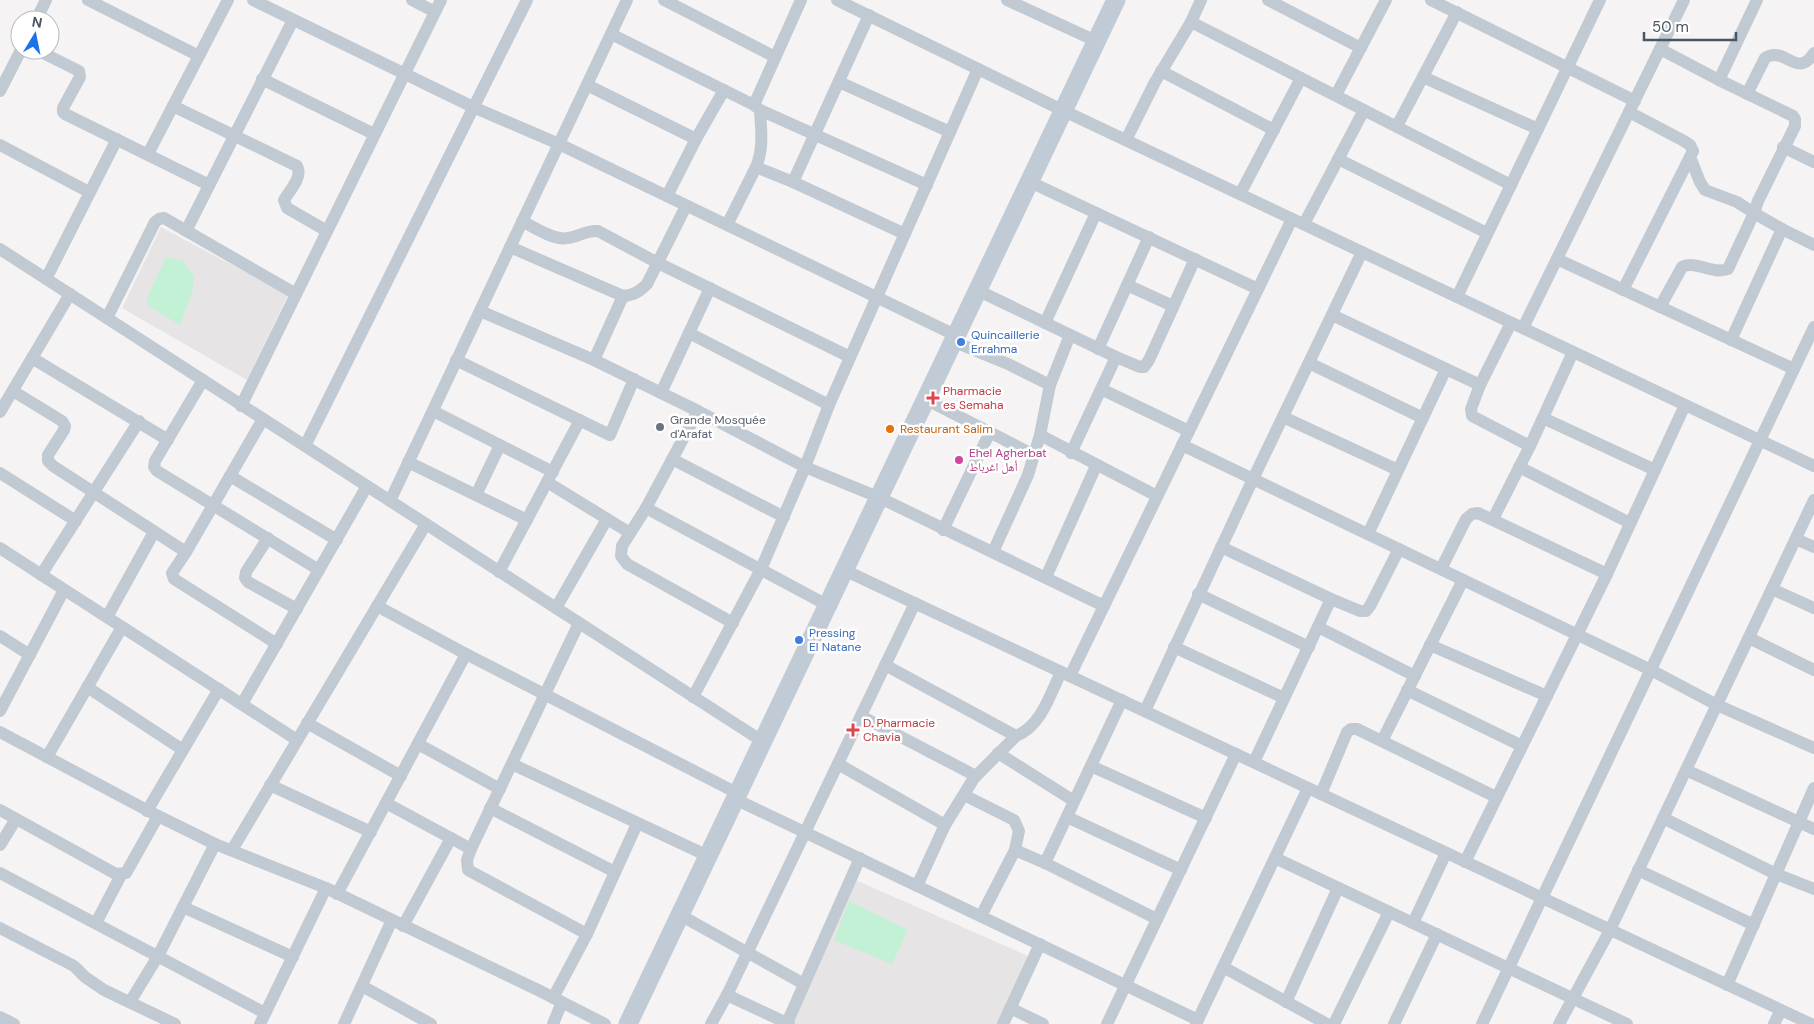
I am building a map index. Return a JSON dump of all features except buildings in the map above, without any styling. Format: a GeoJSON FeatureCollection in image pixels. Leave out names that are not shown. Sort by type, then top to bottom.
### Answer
{"type":"FeatureCollection","features":[{"type":"Feature","properties":{"kind":"street"},"geometry":{"type":"LineString","coordinates":[[88,0],[199,56]]}},
{"type":"Feature","properties":{"kind":"street"},"geometry":{"type":"LineString","coordinates":[[148,154],[228,0]]}},
{"type":"Feature","properties":{"kind":"street"},"geometry":{"type":"LineString","coordinates":[[241,406],[438,6],[412,0]]}},
{"type":"Feature","properties":{"kind":"street"},"geometry":{"type":"LineString","coordinates":[[305,446],[527,0]]}},
{"type":"Feature","properties":{"kind":"street"},"geometry":{"type":"LineString","coordinates":[[390,501],[627,0]]}},
{"type":"Feature","properties":{"kind":"street"},"geometry":{"type":"LineString","coordinates":[[664,0],[775,57]]}},
{"type":"Feature","properties":{"kind":"street"},"geometry":{"type":"LineString","coordinates":[[727,225],[760,156],[762,142],[757,108],[775,57],[801,0]]}},
{"type":"Feature","properties":{"kind":"street"},"geometry":{"type":"LineString","coordinates":[[837,0],[1062,110],[1814,466]]}},
{"type":"Feature","properties":{"kind":"street"},"geometry":{"type":"LineString","coordinates":[[1007,0],[1029,4],[1096,41]]}},
{"type":"Feature","properties":{"kind":"street"},"geometry":{"type":"LineString","coordinates":[[628,1024],[953,338],[1116,0]]}},
{"type":"Feature","properties":{"kind":"street"},"geometry":{"type":"LineString","coordinates":[[1126,140],[1161,71],[1191,22],[1201,0]]}},
{"type":"Feature","properties":{"kind":"street"},"geometry":{"type":"LineString","coordinates":[[1268,0],[1361,48]]}},
{"type":"Feature","properties":{"kind":"street"},"geometry":{"type":"LineString","coordinates":[[1336,95],[1386,0]]}},
{"type":"Feature","properties":{"kind":"street"},"geometry":{"type":"LineString","coordinates":[[1431,0],[1567,67],[1690,145],[1693,151],[1623,290]]}},
{"type":"Feature","properties":{"kind":"street"},"geometry":{"type":"LineString","coordinates":[[1457,297],[1600,0]]}},
{"type":"Feature","properties":{"kind":"street"},"geometry":{"type":"LineString","coordinates":[[1523,328],[1684,0]]}},
{"type":"Feature","properties":{"kind":"street"},"geometry":{"type":"LineString","coordinates":[[1719,80],[1756,0]]}},
{"type":"Feature","properties":{"kind":"street"},"geometry":{"type":"LineString","coordinates":[[260,2],[293,20],[473,107],[559,144],[668,196],[1050,385]]}},
{"type":"Feature","properties":{"kind":"street"},"geometry":{"type":"LineString","coordinates":[[1397,126],[1457,12]]}},
{"type":"Feature","properties":{"kind":"street"},"geometry":{"type":"LineString","coordinates":[[793,182],[869,15]]}},
{"type":"Feature","properties":{"kind":"street"},"geometry":{"type":"LineString","coordinates":[[186,231],[293,20]]}},
{"type":"Feature","properties":{"kind":"street"},"geometry":{"type":"LineString","coordinates":[[1191,22],[1511,185]]}},
{"type":"Feature","properties":{"kind":"street"},"geometry":{"type":"LineString","coordinates":[[611,34],[757,108],[927,185]]}},
{"type":"Feature","properties":{"kind":"street"},"geometry":{"type":"LineString","coordinates":[[1660,49],[1793,116],[1795,119],[1795,126],[1783,147],[1728,268],[1720,272],[1689,264],[1682,267],[1660,307]]}},
{"type":"Feature","properties":{"kind":"street"},"geometry":{"type":"LineString","coordinates":[[1747,94],[1765,58],[1769,55],[1775,54],[1801,64],[1806,63],[1814,53]]}},
{"type":"Feature","properties":{"kind":"street"},"geometry":{"type":"LineString","coordinates":[[0,91],[15,60]]}},
{"type":"Feature","properties":{"kind":"street"},"geometry":{"type":"LineString","coordinates":[[57,60],[79,71],[80,77],[63,112],[209,185]]}},
{"type":"Feature","properties":{"kind":"street"},"geometry":{"type":"LineString","coordinates":[[693,697],[761,568],[805,467],[829,405],[978,69]]}},
{"type":"Feature","properties":{"kind":"street"},"geometry":{"type":"LineString","coordinates":[[1161,71],[1274,130]]}},
{"type":"Feature","properties":{"kind":"street"},"geometry":{"type":"LineString","coordinates":[[1423,77],[1538,130]]}},
{"type":"Feature","properties":{"kind":"street"},"geometry":{"type":"LineString","coordinates":[[1240,194],[1302,78]]}},
{"type":"Feature","properties":{"kind":"street"},"geometry":{"type":"LineString","coordinates":[[262,79],[374,134]]}},
{"type":"Feature","properties":{"kind":"street"},"geometry":{"type":"LineString","coordinates":[[839,82],[950,132]]}},
{"type":"Feature","properties":{"kind":"street"},"geometry":{"type":"LineString","coordinates":[[587,85],[696,139]]}},
{"type":"Feature","properties":{"kind":"street"},"geometry":{"type":"LineString","coordinates":[[668,196],[696,139],[724,90]]}},
{"type":"Feature","properties":{"kind":"street"},"geometry":{"type":"LineString","coordinates":[[173,106],[296,166],[299,176],[284,200],[287,208],[327,231]]}},
{"type":"Feature","properties":{"kind":"street"},"geometry":{"type":"LineString","coordinates":[[917,886],[945,824],[976,776],[1016,736],[1033,726],[1066,674],[1104,606],[1258,288],[1338,159],[1364,110]]}},
{"type":"Feature","properties":{"kind":"street"},"geometry":{"type":"LineString","coordinates":[[46,279],[116,138]]}},
{"type":"Feature","properties":{"kind":"street"},"geometry":{"type":"LineString","coordinates":[[0,145],[89,192]]}},
{"type":"Feature","properties":{"kind":"street"},"geometry":{"type":"LineString","coordinates":[[1783,147],[1814,160]]}},
{"type":"Feature","properties":{"kind":"street"},"geometry":{"type":"LineString","coordinates":[[1690,157],[1700,182],[1706,190],[1737,202],[1782,229],[1814,245]]}},
{"type":"Feature","properties":{"kind":"street"},"geometry":{"type":"LineString","coordinates":[[1338,159],[1488,233]]}},
{"type":"Feature","properties":{"kind":"street"},"geometry":{"type":"LineString","coordinates":[[756,166],[905,234]]}},
{"type":"Feature","properties":{"kind":"street"},"geometry":{"type":"LineString","coordinates":[[1028,181],[1258,288]]}},
{"type":"Feature","properties":{"kind":"street"},"geometry":{"type":"LineString","coordinates":[[510,247],[623,296],[640,292],[647,284],[686,206]]}},
{"type":"Feature","properties":{"kind":"street"},"geometry":{"type":"LineString","coordinates":[[1045,323],[1096,212]]}},
{"type":"Feature","properties":{"kind":"street"},"geometry":{"type":"LineString","coordinates":[[107,318],[155,222],[159,218],[164,218],[296,294]]}},
{"type":"Feature","properties":{"kind":"street"},"geometry":{"type":"LineString","coordinates":[[522,222],[558,238],[566,239],[589,230],[598,231],[658,263],[850,357]]}},
{"type":"Feature","properties":{"kind":"street"},"geometry":{"type":"LineString","coordinates":[[1730,340],[1782,229]]}},
{"type":"Feature","properties":{"kind":"street"},"geometry":{"type":"LineString","coordinates":[[1098,349],[1148,238]]}},
{"type":"Feature","properties":{"kind":"street"},"geometry":{"type":"LineString","coordinates":[[1144,711],[1362,252]]}},
{"type":"Feature","properties":{"kind":"street"},"geometry":{"type":"LineString","coordinates":[[2,255],[70,294],[762,741]]}},
{"type":"Feature","properties":{"kind":"street"},"geometry":{"type":"LineString","coordinates":[[977,290],[1098,349],[1144,367],[1149,360],[1195,259]]}},
{"type":"Feature","properties":{"kind":"street"},"geometry":{"type":"LineString","coordinates":[[1557,259],[1794,370]]}},
{"type":"Feature","properties":{"kind":"street"},"geometry":{"type":"LineString","coordinates":[[1127,285],[1173,306]]}},
{"type":"Feature","properties":{"kind":"street"},"geometry":{"type":"LineString","coordinates":[[661,393],[710,288]]}},
{"type":"Feature","properties":{"kind":"street"},"geometry":{"type":"LineString","coordinates":[[0,412],[70,294]]}},
{"type":"Feature","properties":{"kind":"street"},"geometry":{"type":"LineString","coordinates":[[594,360],[623,296]]}},
{"type":"Feature","properties":{"kind":"street"},"geometry":{"type":"LineString","coordinates":[[480,311],[594,360],[698,411],[805,467],[878,497],[1104,606]]}},
{"type":"Feature","properties":{"kind":"street"},"geometry":{"type":"LineString","coordinates":[[1332,315],[1480,386]]}},
{"type":"Feature","properties":{"kind":"street"},"geometry":{"type":"LineString","coordinates":[[1511,323],[1480,386],[1471,408],[1472,416],[1530,446]]}},
{"type":"Feature","properties":{"kind":"street"},"geometry":{"type":"LineString","coordinates":[[1482,1024],[1814,327]]}},
{"type":"Feature","properties":{"kind":"street"},"geometry":{"type":"LineString","coordinates":[[689,333],[829,405]]}},
{"type":"Feature","properties":{"kind":"street"},"geometry":{"type":"LineString","coordinates":[[993,552],[1028,475],[1040,436],[1050,385],[1070,335]]}},
{"type":"Feature","properties":{"kind":"street"},"geometry":{"type":"LineString","coordinates":[[1493,519],[1530,446],[1573,352]]}},
{"type":"Feature","properties":{"kind":"street"},"geometry":{"type":"LineString","coordinates":[[1071,453],[1116,357]]}},
{"type":"Feature","properties":{"kind":"street"},"geometry":{"type":"LineString","coordinates":[[32,358],[168,440]]}},
{"type":"Feature","properties":{"kind":"street"},"geometry":{"type":"LineString","coordinates":[[456,360],[610,435],[634,380]]}},
{"type":"Feature","properties":{"kind":"street"},"geometry":{"type":"LineString","coordinates":[[1308,363],[1423,418]]}},
{"type":"Feature","properties":{"kind":"street"},"geometry":{"type":"LineString","coordinates":[[1368,534],[1446,369]]}},
{"type":"Feature","properties":{"kind":"street"},"geometry":{"type":"LineString","coordinates":[[203,380],[155,461],[154,467],[157,471],[319,570]]}},
{"type":"Feature","properties":{"kind":"street"},"geometry":{"type":"LineString","coordinates":[[1101,389],[1189,432]]}},
{"type":"Feature","properties":{"kind":"street"},"geometry":{"type":"LineString","coordinates":[[13,391],[62,421],[64,430],[48,455],[48,460],[54,466],[186,552]]}},
{"type":"Feature","properties":{"kind":"street"},"geometry":{"type":"LineString","coordinates":[[925,399],[1034,455]]}},
{"type":"Feature","properties":{"kind":"street"},"geometry":{"type":"LineString","coordinates":[[1465,862],[1607,574],[1685,405]]}},
{"type":"Feature","properties":{"kind":"street"},"geometry":{"type":"LineString","coordinates":[[432,411],[500,445],[550,477],[607,519],[630,533]]}},
{"type":"Feature","properties":{"kind":"street"},"geometry":{"type":"LineString","coordinates":[[698,411],[646,508],[622,546],[621,556],[627,564],[733,623]]}},
{"type":"Feature","properties":{"kind":"street"},"geometry":{"type":"LineString","coordinates":[[1283,417],[1398,470]]}},
{"type":"Feature","properties":{"kind":"street"},"geometry":{"type":"LineString","coordinates":[[1543,418],[1655,470]]}},
{"type":"Feature","properties":{"kind":"street"},"geometry":{"type":"LineString","coordinates":[[263,419],[172,573],[174,579],[277,644]]}},
{"type":"Feature","properties":{"kind":"street"},"geometry":{"type":"LineString","coordinates":[[499,572],[580,420]]}},
{"type":"Feature","properties":{"kind":"street"},"geometry":{"type":"LineString","coordinates":[[41,575],[139,422]]}},
{"type":"Feature","properties":{"kind":"street"},"geometry":{"type":"LineString","coordinates":[[943,530],[990,432]]}},
{"type":"Feature","properties":{"kind":"street"},"geometry":{"type":"LineString","coordinates":[[1040,436],[1157,496]]}},
{"type":"Feature","properties":{"kind":"street"},"geometry":{"type":"LineString","coordinates":[[476,495],[500,445]]}},
{"type":"Feature","properties":{"kind":"street"},"geometry":{"type":"LineString","coordinates":[[1182,445],[1577,634],[1717,704],[1814,748]]}},
{"type":"Feature","properties":{"kind":"street"},"geometry":{"type":"LineString","coordinates":[[672,459],[784,517]]}},
{"type":"Feature","properties":{"kind":"street"},"geometry":{"type":"LineString","coordinates":[[408,462],[527,520]]}},
{"type":"Feature","properties":{"kind":"street"},"geometry":{"type":"LineString","coordinates":[[1046,577],[1096,466]]}},
{"type":"Feature","properties":{"kind":"street"},"geometry":{"type":"LineString","coordinates":[[1518,467],[1630,523]]}},
{"type":"Feature","properties":{"kind":"street"},"geometry":{"type":"LineString","coordinates":[[0,473],[76,521]]}},
{"type":"Feature","properties":{"kind":"street"},"geometry":{"type":"LineString","coordinates":[[230,476],[337,540]]}},
{"type":"Feature","properties":{"kind":"street"},"geometry":{"type":"LineString","coordinates":[[242,704],[367,486]]}},
{"type":"Feature","properties":{"kind":"street"},"geometry":{"type":"LineString","coordinates":[[1559,1024],[1610,930],[1814,500]]}},
{"type":"Feature","properties":{"kind":"street"},"geometry":{"type":"LineString","coordinates":[[646,508],[827,605]]}},
{"type":"Feature","properties":{"kind":"street"},"geometry":{"type":"LineString","coordinates":[[1441,569],[1466,520],[1472,514],[1478,513],[1607,574]]}},
{"type":"Feature","properties":{"kind":"street"},"geometry":{"type":"LineString","coordinates":[[556,608],[607,519]]}},
{"type":"Feature","properties":{"kind":"street"},"geometry":{"type":"LineString","coordinates":[[232,850],[426,524]]}},
{"type":"Feature","properties":{"kind":"street"},"geometry":{"type":"LineString","coordinates":[[106,617],[154,532]]}},
{"type":"Feature","properties":{"kind":"street"},"geometry":{"type":"LineString","coordinates":[[268,538],[246,572],[245,578],[248,582],[297,609]]}},
{"type":"Feature","properties":{"kind":"street"},"geometry":{"type":"LineString","coordinates":[[1796,539],[1814,547]]}},
{"type":"Feature","properties":{"kind":"street"},"geometry":{"type":"LineString","coordinates":[[1221,547],[1360,611],[1366,611],[1370,606],[1399,549]]}},
{"type":"Feature","properties":{"kind":"street"},"geometry":{"type":"LineString","coordinates":[[0,548],[297,740]]}},
{"type":"Feature","properties":{"kind":"street"},"geometry":{"type":"LineString","coordinates":[[844,570],[1811,1024]]}},
{"type":"Feature","properties":{"kind":"street"},"geometry":{"type":"LineString","coordinates":[[1382,741],[1463,580]]}},
{"type":"Feature","properties":{"kind":"street"},"geometry":{"type":"LineString","coordinates":[[1772,589],[1814,608]]}},
{"type":"Feature","properties":{"kind":"street"},"geometry":{"type":"LineString","coordinates":[[0,711],[64,590]]}},
{"type":"Feature","properties":{"kind":"street"},"geometry":{"type":"LineString","coordinates":[[1198,594],[1309,647]]}},
{"type":"Feature","properties":{"kind":"street"},"geometry":{"type":"LineString","coordinates":[[1254,762],[1331,599]]}},
{"type":"Feature","properties":{"kind":"street"},"geometry":{"type":"LineString","coordinates":[[711,1024],[748,952],[915,603]]}},
{"type":"Feature","properties":{"kind":"street"},"geometry":{"type":"LineString","coordinates":[[377,606],[805,832],[1126,985],[1197,1022],[1308,788]]}},
{"type":"Feature","properties":{"kind":"street"},"geometry":{"type":"LineString","coordinates":[[578,623],[467,860],[468,870],[587,934]]}},
{"type":"Feature","properties":{"kind":"street"},"geometry":{"type":"LineString","coordinates":[[47,757],[122,627]]}},
{"type":"Feature","properties":{"kind":"street"},"geometry":{"type":"LineString","coordinates":[[1318,627],[1415,676]]}},
{"type":"Feature","properties":{"kind":"street"},"geometry":{"type":"LineString","coordinates":[[0,636],[30,655]]}},
{"type":"Feature","properties":{"kind":"street"},"geometry":{"type":"LineString","coordinates":[[1749,638],[1814,670]]}},
{"type":"Feature","properties":{"kind":"street"},"geometry":{"type":"LineString","coordinates":[[1430,645],[1547,696]]}},
{"type":"Feature","properties":{"kind":"street"},"geometry":{"type":"LineString","coordinates":[[1174,647],[1284,698]]}},
{"type":"Feature","properties":{"kind":"street"},"geometry":{"type":"LineString","coordinates":[[0,873],[158,956],[262,1018],[292,957],[371,832],[466,654]]}},
{"type":"Feature","properties":{"kind":"street"},"geometry":{"type":"LineString","coordinates":[[885,665],[1016,736]]}},
{"type":"Feature","properties":{"kind":"street"},"geometry":{"type":"LineString","coordinates":[[87,686],[183,750]]}},
{"type":"Feature","properties":{"kind":"street"},"geometry":{"type":"LineString","coordinates":[[0,810],[116,874],[126,873],[183,750],[219,689]]}},
{"type":"Feature","properties":{"kind":"street"},"geometry":{"type":"LineString","coordinates":[[1407,690],[1522,746]]}},
{"type":"Feature","properties":{"kind":"street"},"geometry":{"type":"LineString","coordinates":[[1045,863],[1122,700]]}},
{"type":"Feature","properties":{"kind":"street"},"geometry":{"type":"LineString","coordinates":[[860,716],[976,776]]}},
{"type":"Feature","properties":{"kind":"street"},"geometry":{"type":"LineString","coordinates":[[307,724],[401,776]]}},
{"type":"Feature","properties":{"kind":"street"},"geometry":{"type":"LineString","coordinates":[[1321,794],[1347,732],[1351,729],[1357,729],[1496,797]]}},
{"type":"Feature","properties":{"kind":"street"},"geometry":{"type":"LineString","coordinates":[[0,732],[153,814],[215,844],[332,891],[605,1024]]}},
{"type":"Feature","properties":{"kind":"street"},"geometry":{"type":"LineString","coordinates":[[418,744],[500,789]]}},
{"type":"Feature","properties":{"kind":"street"},"geometry":{"type":"LineString","coordinates":[[998,753],[1074,801]]}},
{"type":"Feature","properties":{"kind":"street"},"geometry":{"type":"LineString","coordinates":[[1107,1024],[1236,754]]}},
{"type":"Feature","properties":{"kind":"street"},"geometry":{"type":"LineString","coordinates":[[512,764],[708,856]]}},
{"type":"Feature","properties":{"kind":"street"},"geometry":{"type":"LineString","coordinates":[[838,764],[945,824]]}},
{"type":"Feature","properties":{"kind":"street"},"geometry":{"type":"LineString","coordinates":[[1091,766],[1206,818]]}},
{"type":"Feature","properties":{"kind":"street"},"geometry":{"type":"LineString","coordinates":[[1686,770],[1814,829]]}},
{"type":"Feature","properties":{"kind":"street"},"geometry":{"type":"LineString","coordinates":[[270,785],[371,832]]}},
{"type":"Feature","properties":{"kind":"street"},"geometry":{"type":"LineString","coordinates":[[1727,985],[1814,788]]}},
{"type":"Feature","properties":{"kind":"street"},"geometry":{"type":"LineString","coordinates":[[964,795],[1014,820],[1020,831],[1015,850],[981,916]]}},
{"type":"Feature","properties":{"kind":"street"},"geometry":{"type":"LineString","coordinates":[[386,803],[471,848]]}},
{"type":"Feature","properties":{"kind":"street"},"geometry":{"type":"LineString","coordinates":[[490,808],[615,872]]}},
{"type":"Feature","properties":{"kind":"street"},"geometry":{"type":"LineString","coordinates":[[1067,817],[1181,870]]}},
{"type":"Feature","properties":{"kind":"street"},"geometry":{"type":"LineString","coordinates":[[1663,818],[1776,874],[1814,890]]}},
{"type":"Feature","properties":{"kind":"street"},"geometry":{"type":"LineString","coordinates":[[0,846],[16,819]]}},
{"type":"Feature","properties":{"kind":"street"},"geometry":{"type":"LineString","coordinates":[[553,1024],[557,1000],[637,824]]}},
{"type":"Feature","properties":{"kind":"street"},"geometry":{"type":"LineString","coordinates":[[344,1024],[362,986],[397,923],[451,838]]}},
{"type":"Feature","properties":{"kind":"street"},"geometry":{"type":"LineString","coordinates":[[130,1002],[158,956],[215,844]]}},
{"type":"Feature","properties":{"kind":"street"},"geometry":{"type":"LineString","coordinates":[[1015,850],[1157,919]]}},
{"type":"Feature","properties":{"kind":"street"},"geometry":{"type":"LineString","coordinates":[[1413,923],[1446,853]]}},
{"type":"Feature","properties":{"kind":"street"},"geometry":{"type":"LineString","coordinates":[[727,995],[788,1024],[860,858]]}},
{"type":"Feature","properties":{"kind":"street"},"geometry":{"type":"LineString","coordinates":[[1275,858],[1622,1023]]}},
{"type":"Feature","properties":{"kind":"street"},"geometry":{"type":"LineString","coordinates":[[1638,870],[1754,925]]}},
{"type":"Feature","properties":{"kind":"street"},"geometry":{"type":"LineString","coordinates":[[96,923],[121,874]]}},
{"type":"Feature","properties":{"kind":"street"},"geometry":{"type":"LineString","coordinates":[[1286,1002],[1338,888]]}},
{"type":"Feature","properties":{"kind":"street"},"geometry":{"type":"LineString","coordinates":[[183,907],[292,957]]}},
{"type":"Feature","properties":{"kind":"street"},"geometry":{"type":"LineString","coordinates":[[1334,1024],[1389,912]]}},
{"type":"Feature","properties":{"kind":"street"},"geometry":{"type":"LineString","coordinates":[[680,915],[804,984]]}},
{"type":"Feature","properties":{"kind":"street"},"geometry":{"type":"LineString","coordinates":[[0,928],[74,966],[85,977],[104,990],[175,1024]]}},
{"type":"Feature","properties":{"kind":"street"},"geometry":{"type":"LineString","coordinates":[[1394,1024],[1437,934]]}},
{"type":"Feature","properties":{"kind":"street"},"geometry":{"type":"LineString","coordinates":[[1002,1024],[1040,944]]}},
{"type":"Feature","properties":{"kind":"street"},"geometry":{"type":"LineString","coordinates":[[1223,967],[1319,1022]]}},
{"type":"Feature","properties":{"kind":"street"},"geometry":{"type":"LineString","coordinates":[[362,986],[429,1024]]}},
{"type":"Feature","properties":{"kind":"street"},"geometry":{"type":"LineString","coordinates":[[1010,1008],[1043,1024]]}},
{"type":"Feature","properties":{"kind":"street"},"geometry":{"type":"LineString","coordinates":[[1774,1024],[1781,1010]]}},
{"type":"Feature","properties":{"kind":"street"},"geometry":{"type":"LineString","coordinates":[[0,1017],[14,1024]]}},
{"type":"Feature","properties":{"kind":"shaded area"},"geometry":{"type":"Polygon","coordinates":[[[161,227],[288,295],[247,380],[122,308],[161,227]]]}},
{"type":"Feature","properties":{"kind":"shaded area"},"geometry":{"type":"Polygon","coordinates":[[[853,879],[1028,956],[998,1024],[793,1024],[853,879]]]}},
{"type":"Feature","properties":{"kind":"green space"},"geometry":{"type":"Polygon","coordinates":[[[166,257],[183,261],[194,276],[193,289],[180,325],[147,305],[148,296],[166,257]]]}},
{"type":"Feature","properties":{"kind":"green space"},"geometry":{"type":"Polygon","coordinates":[[[849,901],[908,930],[892,964],[834,940],[849,901]]]}},
{"type":"Feature","properties":{"kind":"place","name":"Quincaillerie Errahma"},"geometry":{"type":"Point","coordinates":[961,342]}},
{"type":"Feature","properties":{"kind":"place","name":"Pharmacie es Semaha"},"geometry":{"type":"Point","coordinates":[933,398]}},
{"type":"Feature","properties":{"kind":"place","name":"Grande Mosquée d'Arafat"},"geometry":{"type":"Point","coordinates":[660,427]}},
{"type":"Feature","properties":{"kind":"place","name":"Restaurant Salim"},"geometry":{"type":"Point","coordinates":[890,429]}},
{"type":"Feature","properties":{"kind":"place","name":"Ehel Agherbat أهل اغرباط"},"geometry":{"type":"Point","coordinates":[959,460]}},
{"type":"Feature","properties":{"kind":"place","name":"Pressing El Natane"},"geometry":{"type":"Point","coordinates":[799,640]}},
{"type":"Feature","properties":{"kind":"place","name":"D. Pharmacie Chavia"},"geometry":{"type":"Point","coordinates":[853,730]}}]}
